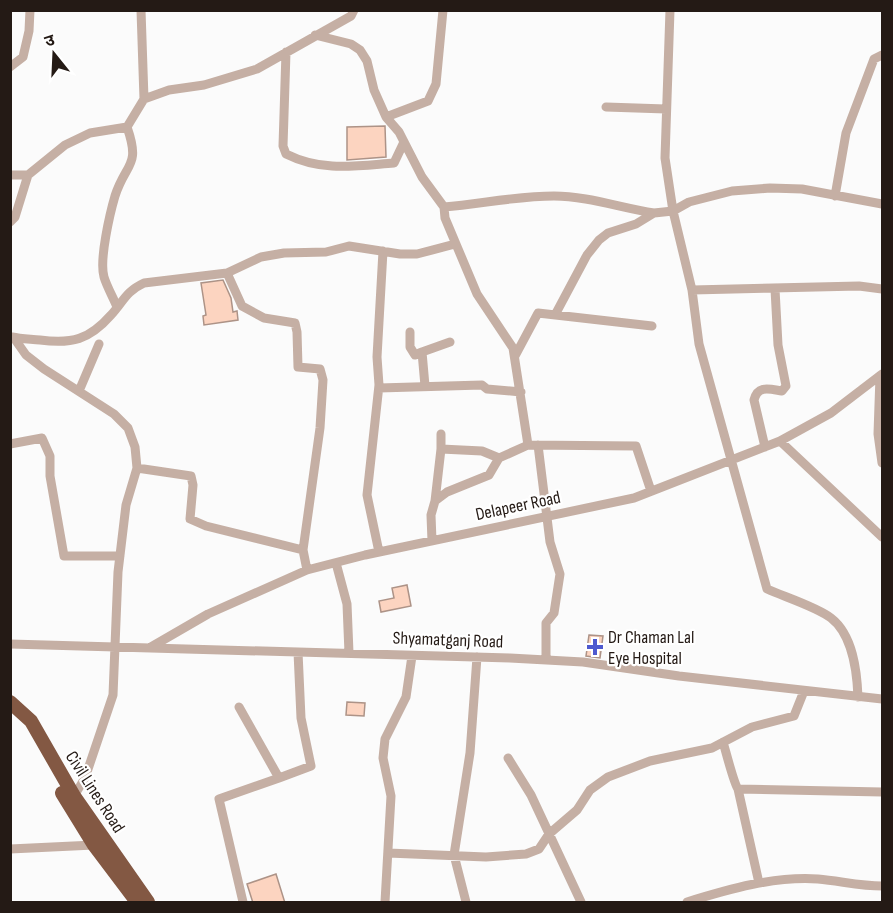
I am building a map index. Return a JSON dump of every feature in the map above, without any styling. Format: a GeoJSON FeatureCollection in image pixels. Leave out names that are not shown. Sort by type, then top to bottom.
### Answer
{"type":"FeatureCollection","features":[{"type":"Feature","properties":{"kind":"highway","name":"Civil Lines Road"},"geometry":{"type":"LineString","coordinates":[[10,702],[31,721],[74,796],[148,903]]}},
{"type":"Feature","properties":{"kind":"highway","name":"Civil Lines Road"},"geometry":{"type":"LineString","coordinates":[[10,707],[26,726],[75,816],[137,903]]}},
{"type":"Feature","properties":{"kind":"street"},"geometry":{"type":"LineString","coordinates":[[10,67],[23,57],[29,31],[30,10]]}},
{"type":"Feature","properties":{"kind":"street"},"geometry":{"type":"LineString","coordinates":[[10,222],[15,218],[28,175],[65,145],[90,134],[127,127],[144,99],[141,10]]}},
{"type":"Feature","properties":{"kind":"street"},"geometry":{"type":"LineString","coordinates":[[336,24],[337,10]]}},
{"type":"Feature","properties":{"kind":"street"},"geometry":{"type":"LineString","coordinates":[[144,99],[170,90],[204,85],[257,69],[351,16],[354,10]]}},
{"type":"Feature","properties":{"kind":"street"},"geometry":{"type":"LineString","coordinates":[[386,117],[428,101],[436,84],[443,10]]}},
{"type":"Feature","properties":{"kind":"street"},"geometry":{"type":"LineString","coordinates":[[670,10],[664,158],[673,211],[692,290],[699,344],[733,459],[748,525],[767,589],[831,618],[843,633],[852,656],[858,697]]}},
{"type":"Feature","properties":{"kind":"street"},"geometry":{"type":"LineString","coordinates":[[315,35],[351,44],[360,50],[367,61],[374,90],[386,117],[399,132],[422,177],[444,207],[445,218],[477,294],[513,348],[528,445]]}},
{"type":"Feature","properties":{"kind":"street"},"geometry":{"type":"LineString","coordinates":[[286,52],[283,146],[286,154],[300,161],[334,168],[394,163],[404,142]]}},
{"type":"Feature","properties":{"kind":"street"},"geometry":{"type":"LineString","coordinates":[[835,196],[846,133],[874,59],[882,55]]}},
{"type":"Feature","properties":{"kind":"street"},"geometry":{"type":"LineString","coordinates":[[606,107],[666,109]]}},
{"type":"Feature","properties":{"kind":"street"},"geometry":{"type":"LineString","coordinates":[[117,307],[104,277],[102,265],[109,219],[116,193],[132,165],[134,147],[127,127]]}},
{"type":"Feature","properties":{"kind":"street"},"geometry":{"type":"LineString","coordinates":[[10,175],[28,175]]}},
{"type":"Feature","properties":{"kind":"street"},"geometry":{"type":"LineString","coordinates":[[444,207],[555,196],[654,213],[673,211],[689,202],[732,191],[760,189],[802,189],[882,204]]}},
{"type":"Feature","properties":{"kind":"street"},"geometry":{"type":"LineString","coordinates":[[555,315],[587,255],[599,240],[608,233],[636,224],[654,213]]}},
{"type":"Feature","properties":{"kind":"street"},"geometry":{"type":"LineString","coordinates":[[12,337],[51,343],[74,341],[90,335],[112,315],[132,288],[144,283],[227,273],[261,256],[326,252],[349,246],[366,247],[383,252],[417,254],[455,244]]}},
{"type":"Feature","properties":{"kind":"street"},"geometry":{"type":"LineString","coordinates":[[379,552],[367,495],[379,388],[377,357],[383,252]]}},
{"type":"Feature","properties":{"kind":"street"},"geometry":{"type":"LineString","coordinates":[[227,273],[242,306],[264,318],[295,323],[298,367],[320,369],[323,380],[320,428],[303,550],[307,570]]}},
{"type":"Feature","properties":{"kind":"street"},"geometry":{"type":"LineString","coordinates":[[692,290],[859,286],[882,289]]}},
{"type":"Feature","properties":{"kind":"street"},"geometry":{"type":"LineString","coordinates":[[765,447],[754,400],[756,393],[766,388],[782,391],[786,386],[778,345],[775,289]]}},
{"type":"Feature","properties":{"kind":"street"},"geometry":{"type":"LineString","coordinates":[[515,356],[538,313],[652,326]]}},
{"type":"Feature","properties":{"kind":"street"},"geometry":{"type":"LineString","coordinates":[[410,332],[410,347],[415,354],[450,342]]}},
{"type":"Feature","properties":{"kind":"street"},"geometry":{"type":"LineString","coordinates":[[12,337],[26,355],[114,414],[128,428],[135,447],[137,468],[126,505],[120,556],[112,695],[85,778],[74,796]]}},
{"type":"Feature","properties":{"kind":"street"},"geometry":{"type":"LineString","coordinates":[[79,391],[99,344]]}},
{"type":"Feature","properties":{"kind":"street"},"geometry":{"type":"LineString","coordinates":[[422,352],[425,386]]}},
{"type":"Feature","properties":{"kind":"street"},"geometry":{"type":"LineString","coordinates":[[881,375],[878,434],[882,463]]}},
{"type":"Feature","properties":{"kind":"street","name":"Delapeer Road"},"geometry":{"type":"LineString","coordinates":[[151,647],[208,614],[307,570],[379,552],[634,498],[780,441],[831,413],[881,375]]}},
{"type":"Feature","properties":{"kind":"street"},"geometry":{"type":"LineString","coordinates":[[379,388],[482,385],[487,389],[521,392]]}},
{"type":"Feature","properties":{"kind":"street"},"geometry":{"type":"LineString","coordinates":[[432,541],[431,515],[435,501],[441,434]]}},
{"type":"Feature","properties":{"kind":"street"},"geometry":{"type":"LineString","coordinates":[[10,444],[42,438],[50,456],[50,476],[64,556],[120,556]]}},
{"type":"Feature","properties":{"kind":"street"},"geometry":{"type":"LineString","coordinates":[[780,441],[882,537]]}},
{"type":"Feature","properties":{"kind":"street"},"geometry":{"type":"LineString","coordinates":[[435,501],[447,492],[489,475],[499,458],[528,445],[636,446],[651,491]]}},
{"type":"Feature","properties":{"kind":"street"},"geometry":{"type":"LineString","coordinates":[[538,445],[550,542],[560,574],[554,613],[546,623],[546,660]]}},
{"type":"Feature","properties":{"kind":"street"},"geometry":{"type":"LineString","coordinates":[[441,449],[482,452],[499,458]]}},
{"type":"Feature","properties":{"kind":"street"},"geometry":{"type":"LineString","coordinates":[[137,468],[191,476],[193,485],[190,519],[206,526],[303,550]]}},
{"type":"Feature","properties":{"kind":"street"},"geometry":{"type":"LineString","coordinates":[[336,563],[347,604],[349,653]]}},
{"type":"Feature","properties":{"kind":"street","name":"Shyamatganj Road"},"geometry":{"type":"LineString","coordinates":[[10,644],[583,662],[882,699]]}},
{"type":"Feature","properties":{"kind":"street"},"geometry":{"type":"LineString","coordinates":[[243,903],[219,799],[311,766],[301,718],[298,652]]}},
{"type":"Feature","properties":{"kind":"street"},"geometry":{"type":"LineString","coordinates":[[385,903],[391,796],[383,758],[385,739],[406,697],[412,656]]}},
{"type":"Feature","properties":{"kind":"street"},"geometry":{"type":"LineString","coordinates":[[466,903],[454,855],[470,753],[477,657]]}},
{"type":"Feature","properties":{"kind":"street"},"geometry":{"type":"LineString","coordinates":[[388,853],[486,857],[526,854],[539,849],[549,834],[577,810],[590,790],[608,777],[650,761],[712,748],[752,727],[794,716],[804,690]]}},
{"type":"Feature","properties":{"kind":"street"},"geometry":{"type":"LineString","coordinates":[[239,707],[279,778]]}},
{"type":"Feature","properties":{"kind":"street"},"geometry":{"type":"LineString","coordinates":[[723,742],[738,789],[759,883]]}},
{"type":"Feature","properties":{"kind":"street"},"geometry":{"type":"LineString","coordinates":[[507,758],[531,795],[581,903]]}},
{"type":"Feature","properties":{"kind":"street"},"geometry":{"type":"LineString","coordinates":[[738,789],[882,792]]}},
{"type":"Feature","properties":{"kind":"street"},"geometry":{"type":"LineString","coordinates":[[10,849],[94,845]]}},
{"type":"Feature","properties":{"kind":"street"},"geometry":{"type":"LineString","coordinates":[[687,903],[771,880],[817,879],[882,886]]}},
{"type":"Feature","properties":{"kind":"building"},"geometry":{"type":"Polygon","coordinates":[[[385,126],[386,157],[347,160],[347,127],[385,126]]]}},
{"type":"Feature","properties":{"kind":"building"},"geometry":{"type":"Polygon","coordinates":[[[223,280],[231,298],[233,312],[237,311],[238,320],[204,325],[203,316],[206,315],[201,283],[223,280]]]}},
{"type":"Feature","properties":{"kind":"building"},"geometry":{"type":"Polygon","coordinates":[[[407,585],[411,606],[381,612],[379,601],[394,598],[392,588],[407,585]]]}},
{"type":"Feature","properties":{"kind":"building"},"geometry":{"type":"Polygon","coordinates":[[[589,635],[603,636],[600,658],[586,656],[589,635]]]}},
{"type":"Feature","properties":{"kind":"building"},"geometry":{"type":"Polygon","coordinates":[[[347,702],[365,703],[364,716],[346,715],[347,702]]]}},
{"type":"Feature","properties":{"kind":"building"},"geometry":{"type":"Polygon","coordinates":[[[276,874],[285,903],[253,903],[247,884],[276,874]]]}},
{"type":"Feature","properties":{"kind":"place","name":"Dr Chaman Lal Eye Hospital"},"geometry":{"type":"Point","coordinates":[595,647]}}]}
